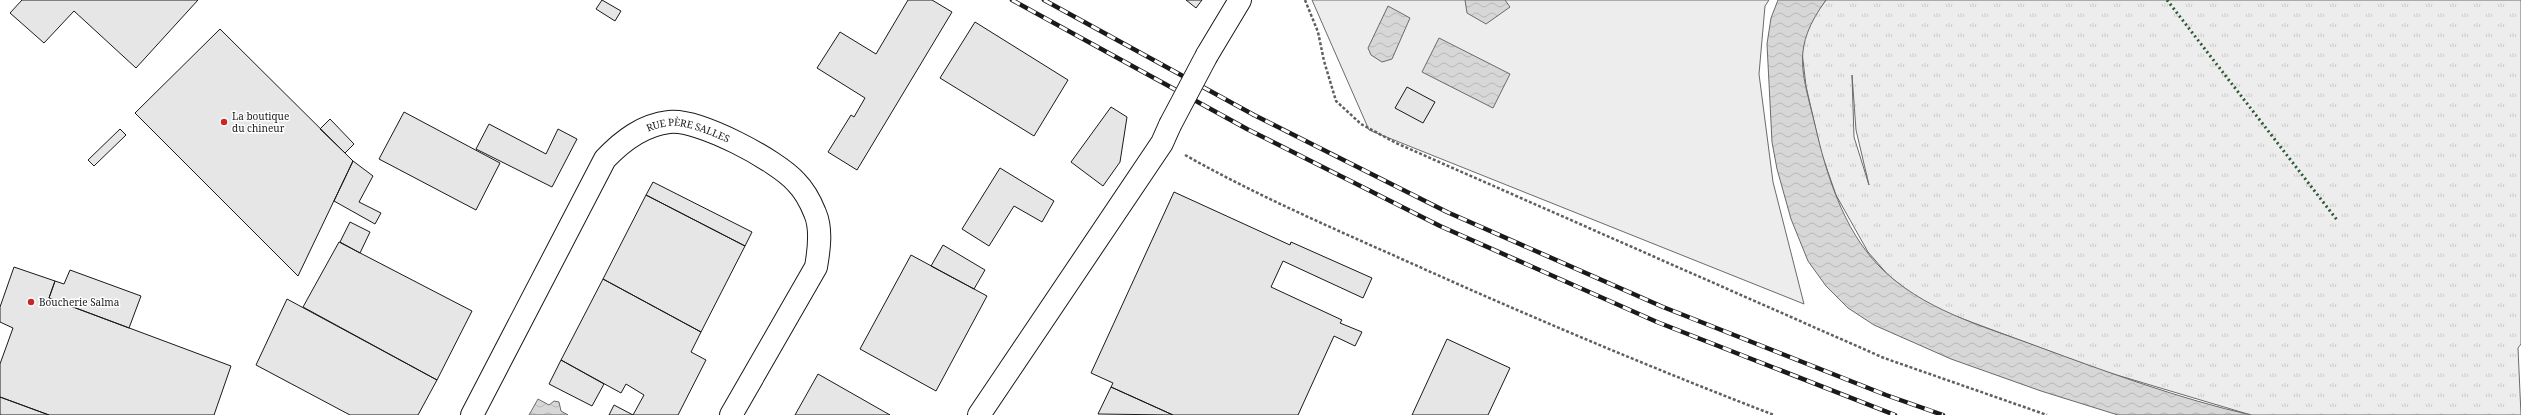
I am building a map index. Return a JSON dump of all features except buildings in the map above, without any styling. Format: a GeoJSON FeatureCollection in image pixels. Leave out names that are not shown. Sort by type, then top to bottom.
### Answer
{"type":"FeatureCollection","features":[{"type":"Feature","properties":{"kind":"street"},"geometry":{"type":"LineString","coordinates":[[979,415],[1166,134],[1207,55],[1240,0]]}},
{"type":"Feature","properties":{"kind":"street","name":"RUE PÈRE SALLES"},"geometry":{"type":"LineString","coordinates":[[472,415],[606,159],[618,145],[634,134],[651,126],[671,121],[697,125],[721,135],[780,168],[796,181],[816,214],[819,247],[816,267],[731,415]]}},
{"type":"Feature","properties":{"kind":"path"},"geometry":{"type":"LineString","coordinates":[[1305,0],[1318,32],[1324,61],[1336,101],[1361,124],[1396,143],[1884,358],[2047,415]]}},
{"type":"Feature","properties":{"kind":"path"},"geometry":{"type":"LineString","coordinates":[[1166,134],[1240,186],[1478,293],[1678,378],[1774,415]]}},
{"type":"Feature","properties":{"kind":"green space"},"geometry":{"type":"Polygon","coordinates":[[[1826,0],[2521,0],[2521,344],[2518,348],[2521,415],[2251,415],[2100,370],[1947,313],[1916,297],[1889,276],[1868,252],[1836,195],[1821,152],[1806,86],[1802,52],[1805,36],[1814,16],[1826,0]],[[1852,75],[1854,137],[1869,185],[1856,130],[1852,75]]]}},
{"type":"Feature","properties":{"kind":"shaded area"},"geometry":{"type":"Polygon","coordinates":[[[1312,0],[1769,0],[1765,6],[1759,74],[1773,182],[1804,304],[1369,130],[1312,0]]]}},
{"type":"Feature","properties":{"kind":"water"},"geometry":{"type":"Polygon","coordinates":[[[1465,0],[1505,0],[1510,7],[1486,24],[1467,13],[1465,0]]]}},
{"type":"Feature","properties":{"kind":"water"},"geometry":{"type":"Polygon","coordinates":[[[1778,0],[1826,0],[1815,17],[1808,32],[1802,60],[1806,89],[1819,143],[1838,200],[1855,235],[1879,266],[1896,281],[1914,294],[1934,305],[1975,324],[2144,384],[2224,409],[2251,415],[2118,415],[2041,391],[1951,359],[1874,325],[1848,308],[1826,286],[1808,261],[1791,219],[1777,169],[1772,142],[1767,44],[1771,18],[1778,0]]]}},
{"type":"Feature","properties":{"kind":"water"},"geometry":{"type":"Polygon","coordinates":[[[1388,6],[1410,18],[1392,59],[1382,62],[1371,55],[1368,48],[1388,6]]]}},
{"type":"Feature","properties":{"kind":"water"},"geometry":{"type":"Polygon","coordinates":[[[1439,38],[1510,74],[1493,108],[1422,72],[1439,38]]]}},
{"type":"Feature","properties":{"kind":"water"},"geometry":{"type":"Polygon","coordinates":[[[538,399],[549,405],[554,401],[559,402],[561,411],[568,415],[529,415],[538,399]]]}},
{"type":"Feature","properties":{"kind":"railway"},"geometry":{"type":"LineString","coordinates":[[1012,0],[1247,129],[1440,226],[1657,322],[1895,415]]}},
{"type":"Feature","properties":{"kind":"railway"},"geometry":{"type":"LineString","coordinates":[[1044,0],[1254,115],[1447,212],[1663,307],[1886,395],[1943,415]]}},
{"type":"Feature","properties":{"kind":"hedge"},"geometry":{"type":"LineString","coordinates":[[2167,0],[2337,220]]}},
{"type":"Feature","properties":{"kind":"place","name":"La boutique du chineur"},"geometry":{"type":"Point","coordinates":[224,122]}},
{"type":"Feature","properties":{"kind":"place","name":"Boucherie Salma"},"geometry":{"type":"Point","coordinates":[31,302]}}]}
